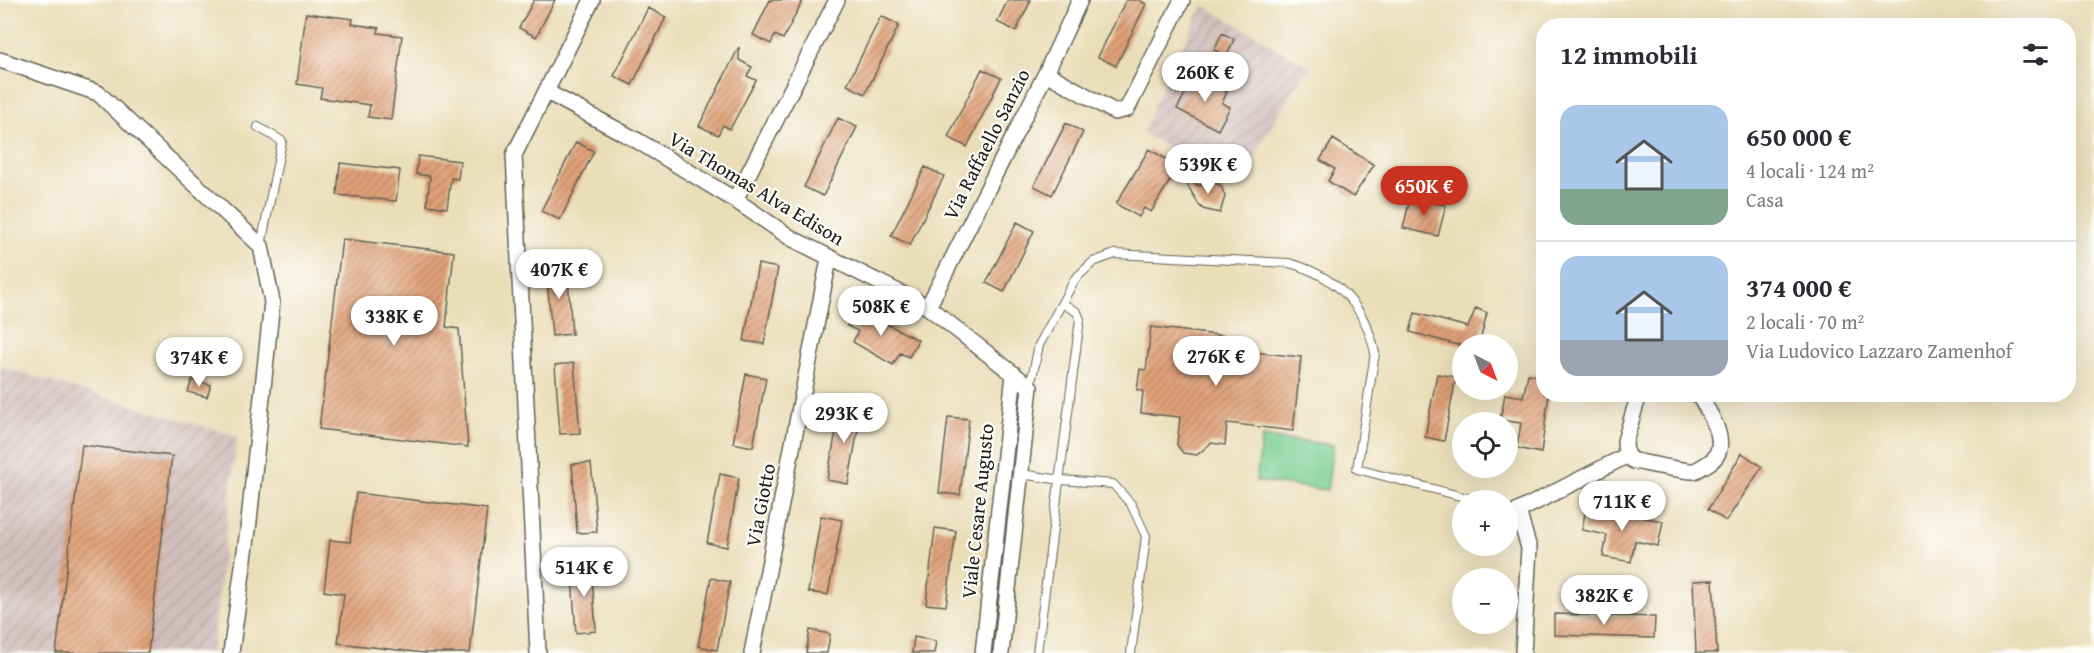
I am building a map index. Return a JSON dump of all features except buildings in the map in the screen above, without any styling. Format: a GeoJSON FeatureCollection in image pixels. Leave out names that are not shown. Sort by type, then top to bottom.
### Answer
{"type":"FeatureCollection","features":[{"type":"Feature","properties":{"kind":"street"},"geometry":{"type":"LineString","coordinates":[[538,653],[514,155],[592,0]]}},
{"type":"Feature","properties":{"kind":"street"},"geometry":{"type":"LineString","coordinates":[[735,200],[837,0]]}},
{"type":"Feature","properties":{"kind":"street","name":"Via Raffaello Sanzio"},"geometry":{"type":"LineString","coordinates":[[927,307],[1046,73],[1080,0]]}},
{"type":"Feature","properties":{"kind":"street"},"geometry":{"type":"LineString","coordinates":[[1046,73],[1115,112],[1127,109],[1182,0]]}},
{"type":"Feature","properties":{"kind":"street"},"geometry":{"type":"LineString","coordinates":[[0,60],[98,93],[261,246],[272,302],[248,530],[231,653]]}},
{"type":"Feature","properties":{"kind":"street","name":"Via Thomas Alva Edison"},"geometry":{"type":"LineString","coordinates":[[547,92],[638,141],[735,200],[791,238],[927,307],[1030,387]]}},
{"type":"Feature","properties":{"kind":"street","name":"Via Giotto"},"geometry":{"type":"LineString","coordinates":[[752,653],[829,259]]}},
{"type":"Feature","properties":{"kind":"street","name":"Viale Cesare Augusto"},"geometry":{"type":"LineString","coordinates":[[983,653],[1014,374]]}},
{"type":"Feature","properties":{"kind":"street","name":"Viale Cesare Augusto"},"geometry":{"type":"LineString","coordinates":[[1001,653],[1030,387]]}},
{"type":"Feature","properties":{"kind":"street"},"geometry":{"type":"LineString","coordinates":[[1626,456],[1625,441],[1637,402]]}},
{"type":"Feature","properties":{"kind":"street"},"geometry":{"type":"LineString","coordinates":[[1626,456],[1634,461],[1694,471],[1711,462],[1719,449],[1720,440],[1712,417],[1703,402]]}},
{"type":"Feature","properties":{"kind":"street"},"geometry":{"type":"LineString","coordinates":[[1518,508],[1626,456]]}},
{"type":"Feature","properties":{"kind":"street"},"geometry":{"type":"LineString","coordinates":[[1518,522],[1529,548],[1523,653]]}},
{"type":"Feature","properties":{"kind":"lane"},"geometry":{"type":"LineString","coordinates":[[258,127],[282,141],[261,246]]}},
{"type":"Feature","properties":{"kind":"lane"},"geometry":{"type":"LineString","coordinates":[[1030,387],[1039,345],[1075,279],[1086,266],[1100,258],[1115,254],[1289,262],[1316,272],[1340,288],[1355,305],[1367,325],[1375,353],[1357,469],[1452,494]]}},
{"type":"Feature","properties":{"kind":"lane"},"geometry":{"type":"LineString","coordinates":[[1038,653],[1080,319],[1077,312],[1062,303]]}},
{"type":"Feature","properties":{"kind":"lane"},"geometry":{"type":"LineString","coordinates":[[1021,474],[1113,484],[1131,504],[1146,536],[1131,653]]}},
{"type":"Feature","properties":{"kind":"shaded area"},"geometry":{"type":"Polygon","coordinates":[[[1203,5],[1310,67],[1308,72],[1305,71],[1274,121],[1238,187],[1143,133],[1157,98],[1203,5]]]}},
{"type":"Feature","properties":{"kind":"shaded area"},"geometry":{"type":"Polygon","coordinates":[[[0,367],[237,436],[212,653],[0,653],[0,367]]]}},
{"type":"Feature","properties":{"kind":"green space"},"geometry":{"type":"Polygon","coordinates":[[[1262,437],[1333,445],[1327,490],[1256,481],[1262,437]]]}}]}
